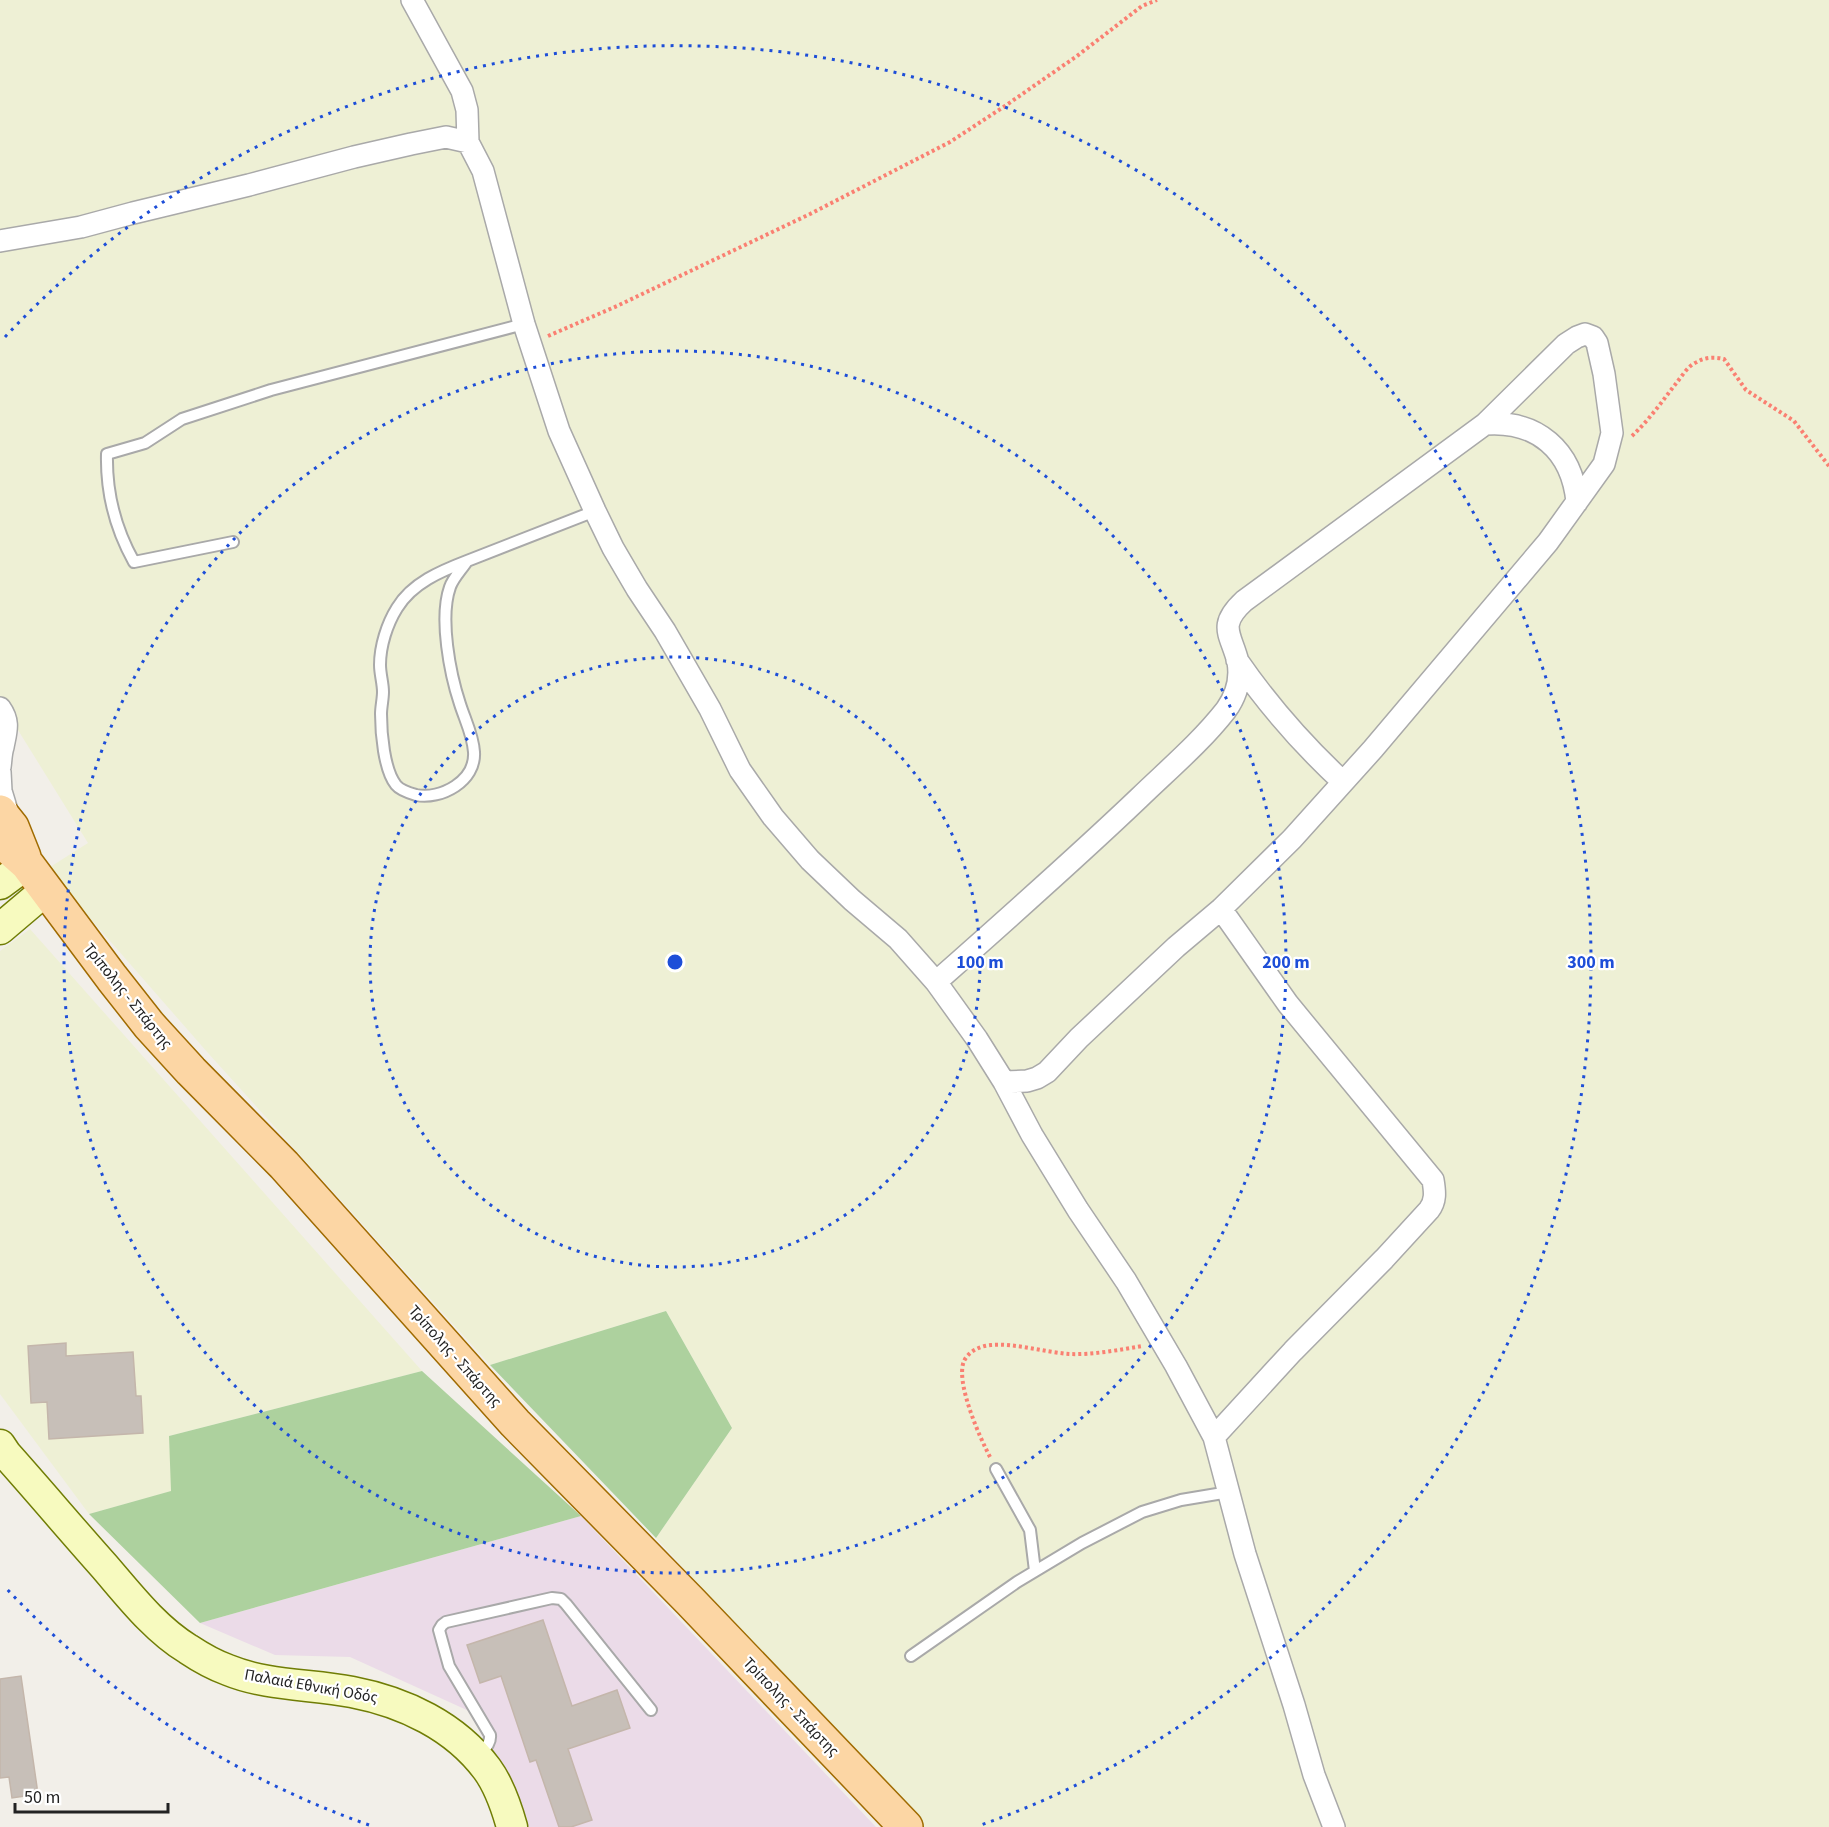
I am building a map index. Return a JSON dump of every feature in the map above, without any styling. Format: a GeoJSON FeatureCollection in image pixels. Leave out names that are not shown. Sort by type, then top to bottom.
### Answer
{"type":"FeatureCollection","features":[{"type":"Feature","properties":{"kind":"main road","name":"Τρίπολης - Σπάρτης"},"geometry":{"type":"LineString","coordinates":[[4,826],[36,877],[112,978],[149,1025],[190,1071],[284,1165],[515,1423],[690,1601],[906,1827]]}},
{"type":"Feature","properties":{"kind":"main road"},"geometry":{"type":"LineString","coordinates":[[0,884],[36,877]]}},
{"type":"Feature","properties":{"kind":"main road"},"geometry":{"type":"LineString","coordinates":[[2,925],[36,877]]}},
{"type":"Feature","properties":{"kind":"main road","name":"Παλαιά Εθνική Οδός"},"geometry":{"type":"LineString","coordinates":[[0,1445],[127,1593],[163,1630],[184,1647],[228,1670],[261,1680],[353,1692],[387,1700],[423,1715],[468,1746],[488,1771],[512,1827]]}},
{"type":"Feature","properties":{"kind":"street"},"geometry":{"type":"LineString","coordinates":[[412,0],[462,91],[467,110],[468,142],[483,171],[527,334],[559,431],[613,548],[665,631],[710,710],[740,770],[773,818],[810,860],[898,939],[936,982],[977,1039],[1078,1210],[1126,1281],[1214,1437],[1245,1554],[1314,1775],[1334,1827]]}},
{"type":"Feature","properties":{"kind":"street"},"geometry":{"type":"LineString","coordinates":[[0,241],[81,227],[411,144],[446,137],[468,142]]}},
{"type":"Feature","properties":{"kind":"street"},"geometry":{"type":"LineString","coordinates":[[1004,1082],[1027,1081],[1047,1072],[1079,1038],[1176,947],[1221,909],[1292,839],[1343,782],[1548,542],[1604,464],[1612,433],[1604,374],[1597,343],[1593,337],[1585,334],[1566,344],[1485,424],[1234,610],[1228,627],[1230,642],[1237,660],[1275,712],[1343,782]]}},
{"type":"Feature","properties":{"kind":"street"},"geometry":{"type":"LineString","coordinates":[[1485,424],[1518,426],[1536,433],[1547,441],[1566,462],[1572,474],[1577,502]]}},
{"type":"Feature","properties":{"kind":"street"},"geometry":{"type":"LineString","coordinates":[[936,982],[1080,855],[1205,734],[1234,696],[1238,681],[1237,660]]}},
{"type":"Feature","properties":{"kind":"street"},"geometry":{"type":"LineString","coordinates":[[0,708],[8,723],[0,767]]}},
{"type":"Feature","properties":{"kind":"street"},"geometry":{"type":"LineString","coordinates":[[0,772],[4,826]]}},
{"type":"Feature","properties":{"kind":"street"},"geometry":{"type":"LineString","coordinates":[[1214,1437],[1293,1351],[1392,1251],[1433,1205],[1435,1197],[1433,1180],[1287,1004],[1221,909]]}},
{"type":"Feature","properties":{"kind":"lane"},"geometry":{"type":"LineString","coordinates":[[233,542],[134,562],[111,509],[107,454],[145,443],[182,419],[260,394],[527,334]]}},
{"type":"Feature","properties":{"kind":"lane"},"geometry":{"type":"LineString","coordinates":[[467,561],[450,587],[445,628],[459,702],[471,736],[474,754],[472,764],[453,788],[434,795],[414,795],[396,786],[388,770],[381,716],[383,691],[380,664],[389,623],[398,607],[408,594],[423,582],[448,568],[595,512]]}},
{"type":"Feature","properties":{"kind":"lane"},"geometry":{"type":"LineString","coordinates":[[996,1468],[1030,1530],[1035,1571]]}},
{"type":"Feature","properties":{"kind":"lane"},"geometry":{"type":"LineString","coordinates":[[911,1656],[1017,1582],[1142,1512],[1181,1500],[1229,1492]]}},
{"type":"Feature","properties":{"kind":"lane"},"geometry":{"type":"LineString","coordinates":[[477,1758],[491,1740],[449,1666],[439,1630],[446,1622],[552,1598],[561,1599],[651,1710]]}},
{"type":"Feature","properties":{"kind":"path"},"geometry":{"type":"LineString","coordinates":[[527,334],[617,306],[789,224],[950,142],[1077,56],[1142,6],[1157,0]]}},
{"type":"Feature","properties":{"kind":"path"},"geometry":{"type":"LineString","coordinates":[[1604,464],[1648,421],[1696,362],[1717,358],[1724,359],[1746,390],[1794,422],[1829,466]]}},
{"type":"Feature","properties":{"kind":"path"},"geometry":{"type":"LineString","coordinates":[[996,1468],[979,1436],[964,1387],[962,1368],[969,1354],[988,1345],[1072,1354],[1162,1343]]}},
{"type":"Feature","properties":{"kind":"shaded area"},"geometry":{"type":"Polygon","coordinates":[[[581,1516],[876,1827],[528,1827],[527,1818],[469,1711],[350,1657],[275,1655],[200,1623],[581,1516]]]}},
{"type":"Feature","properties":{"kind":"green space"},"geometry":{"type":"Polygon","coordinates":[[[0,0],[1829,0],[1829,1827],[923,1827],[656,1538],[732,1428],[666,1311],[490,1365],[208,1053],[47,869],[88,843],[0,701],[0,0]]]}},
{"type":"Feature","properties":{"kind":"green space"},"geometry":{"type":"Polygon","coordinates":[[[30,929],[422,1371],[169,1436],[172,1491],[89,1514],[0,1394],[0,951],[30,929]]]}},
{"type":"Feature","properties":{"kind":"green space"},"geometry":{"type":"Polygon","coordinates":[[[666,1311],[732,1428],[656,1538],[490,1365],[666,1311]]]}},
{"type":"Feature","properties":{"kind":"green space"},"geometry":{"type":"Polygon","coordinates":[[[422,1371],[581,1516],[200,1623],[89,1514],[171,1491],[169,1436],[422,1371]]]}},
{"type":"Feature","properties":{"kind":"building"},"geometry":{"type":"Polygon","coordinates":[[[66,1343],[66,1356],[133,1352],[136,1396],[141,1396],[143,1433],[49,1439],[47,1402],[31,1403],[28,1346],[66,1343]]]}},
{"type":"Feature","properties":{"kind":"building"},"geometry":{"type":"Polygon","coordinates":[[[543,1620],[572,1706],[617,1690],[630,1728],[568,1749],[592,1820],[571,1827],[559,1827],[536,1760],[530,1762],[501,1676],[480,1683],[467,1645],[543,1620]]]}},
{"type":"Feature","properties":{"kind":"building"},"geometry":{"type":"Polygon","coordinates":[[[21,1676],[38,1794],[12,1798],[9,1777],[0,1778],[0,1679],[21,1676]]]}}]}
